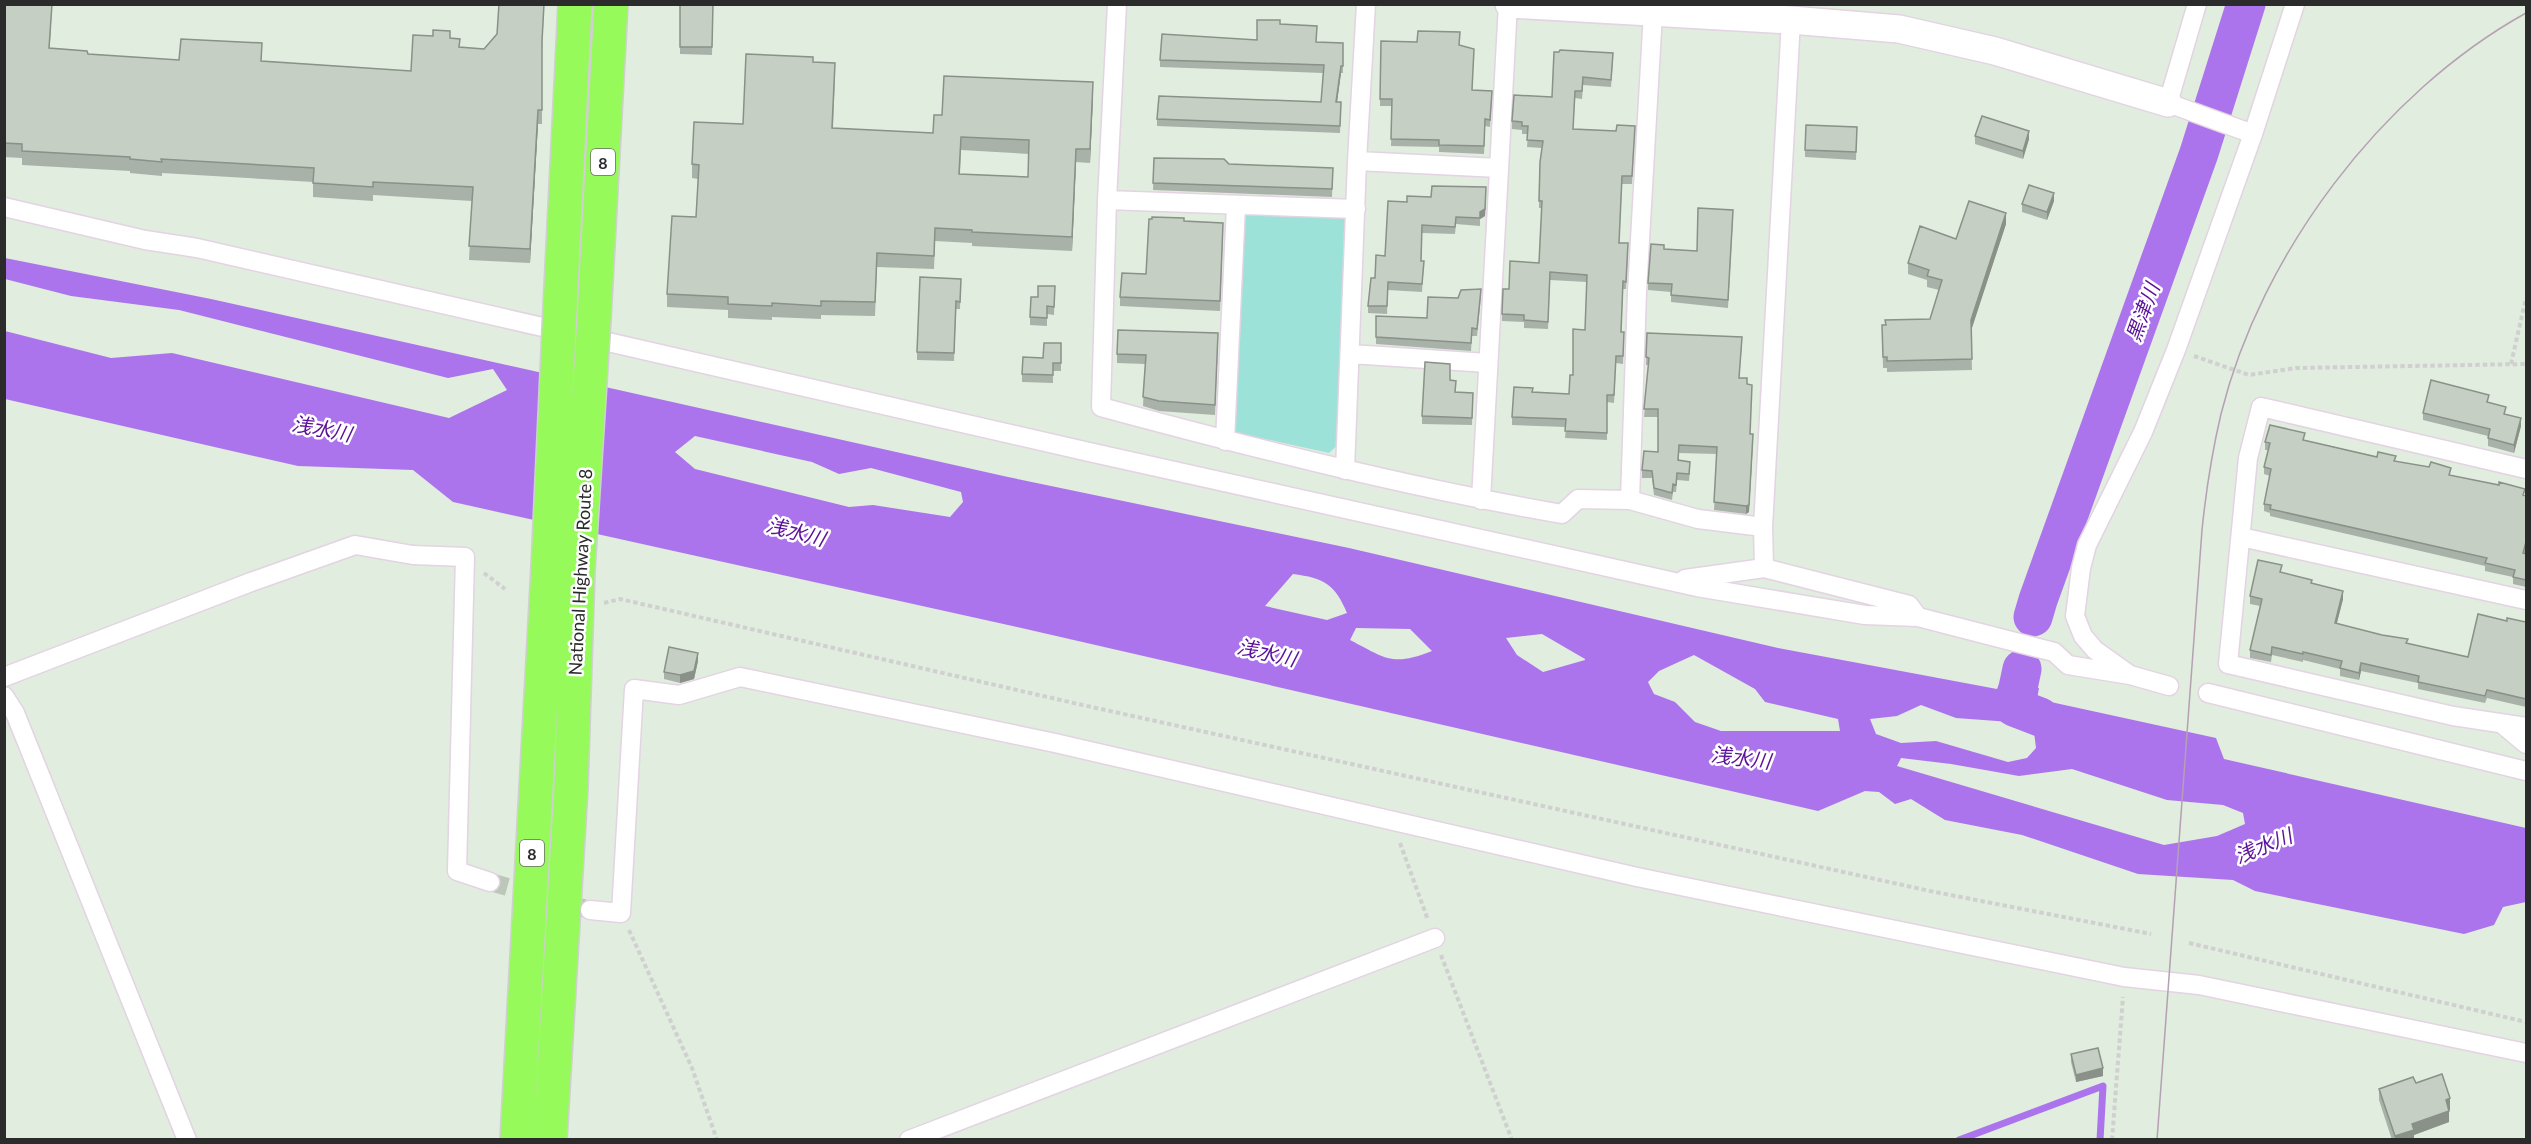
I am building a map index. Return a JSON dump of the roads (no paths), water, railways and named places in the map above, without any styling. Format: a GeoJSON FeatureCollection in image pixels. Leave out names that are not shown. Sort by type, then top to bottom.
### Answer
{"type":"FeatureCollection","features":[{"type":"Feature","properties":{"kind":"highway","name":"National Highway Route 8"},"geometry":{"type":"LineString","coordinates":[[550,1140],[571,788],[563,569],[575,4]]}},
{"type":"Feature","properties":{"kind":"highway","name":"National Highway Route 8"},"geometry":{"type":"LineString","coordinates":[[517,1140],[611,4]]}},
{"type":"Feature","properties":{"kind":"street"},"geometry":{"type":"LineString","coordinates":[[1117,4],[1107,200],[1101,407],[1225,441],[1481,500],[1562,514],[1578,499],[1630,500],[1698,519],[1763,527]]}},
{"type":"Feature","properties":{"kind":"street"},"geometry":{"type":"LineString","coordinates":[[1345,470],[1357,161],[1366,4]]}},
{"type":"Feature","properties":{"kind":"street"},"geometry":{"type":"LineString","coordinates":[[1481,500],[1508,4],[1653,13],[1791,12],[1899,29],[1995,51],[2168,103],[2253,134]]}},
{"type":"Feature","properties":{"kind":"street"},"geometry":{"type":"LineString","coordinates":[[2168,103],[2197,4]]}},
{"type":"Feature","properties":{"kind":"street"},"geometry":{"type":"LineString","coordinates":[[2130,675],[2095,650],[2083,636],[2075,616],[2077,593],[2087,545],[2143,432],[2176,350],[2253,134],[2295,4]]}},
{"type":"Feature","properties":{"kind":"street"},"geometry":{"type":"LineString","coordinates":[[1764,568],[1763,527],[1791,12]]}},
{"type":"Feature","properties":{"kind":"street"},"geometry":{"type":"LineString","coordinates":[[1630,500],[1637,292],[1653,13]]}},
{"type":"Feature","properties":{"kind":"street"},"geometry":{"type":"LineString","coordinates":[[1357,161],[1499,168]]}},
{"type":"Feature","properties":{"kind":"street"},"geometry":{"type":"LineString","coordinates":[[1107,200],[1356,209]]}},
{"type":"Feature","properties":{"kind":"street"},"geometry":{"type":"LineString","coordinates":[[1225,441],[1236,206]]}},
{"type":"Feature","properties":{"kind":"street"},"geometry":{"type":"LineString","coordinates":[[4,207],[145,240],[229,255],[1089,452],[1672,581],[1865,615],[1918,617],[2054,652],[2068,665],[2130,675],[2169,686]]}},
{"type":"Feature","properties":{"kind":"street"},"geometry":{"type":"LineString","coordinates":[[1350,354],[1488,363]]}},
{"type":"Feature","properties":{"kind":"street"},"geometry":{"type":"LineString","coordinates":[[2526,469],[2261,407],[2248,458],[2228,664],[2453,716],[2526,727]]}},
{"type":"Feature","properties":{"kind":"street"},"geometry":{"type":"LineString","coordinates":[[2241,537],[2526,600]]}},
{"type":"Feature","properties":{"kind":"street"},"geometry":{"type":"LineString","coordinates":[[4,677],[251,582],[355,545],[413,555],[465,557],[457,871],[490,882]]}},
{"type":"Feature","properties":{"kind":"street"},"geometry":{"type":"LineString","coordinates":[[1672,581],[1764,568],[1909,605],[1918,617]]}},
{"type":"Feature","properties":{"kind":"street"},"geometry":{"type":"LineString","coordinates":[[590,910],[621,913],[634,689],[679,694],[740,677],[1055,743],[1637,878],[2124,976],[2199,985],[2526,1053]]}},
{"type":"Feature","properties":{"kind":"street"},"geometry":{"type":"LineString","coordinates":[[2208,693],[2526,771]]}},
{"type":"Feature","properties":{"kind":"street"},"geometry":{"type":"LineString","coordinates":[[4,696],[15,713],[187,1140]]}},
{"type":"Feature","properties":{"kind":"street"},"geometry":{"type":"LineString","coordinates":[[2500,723],[2526,744]]}},
{"type":"Feature","properties":{"kind":"street"},"geometry":{"type":"LineString","coordinates":[[909,1140],[1435,939]]}},
{"type":"Feature","properties":{"kind":"water","name":"浅水川"},"geometry":{"type":"Polygon","coordinates":[[[5,258],[211,299],[1008,477],[1349,548],[1778,648],[1997,689],[2001,679],[2039,688],[2037,699],[2216,738],[2224,759],[2526,828],[2526,902],[2503,907],[2494,925],[2464,934],[2255,891],[2233,880],[2138,874],[2022,835],[1945,820],[1911,799],[1895,804],[1879,792],[1865,791],[1818,811],[1008,625],[453,502],[413,470],[298,466],[5,399],[5,331],[111,358],[172,353],[449,418],[507,390],[493,369],[448,378],[179,310],[71,296],[5,279],[5,258]],[[695,436],[675,452],[695,469],[849,507],[873,505],[950,517],[963,502],[961,492],[871,468],[839,474],[812,462],[695,436]],[[1293,574],[1265,606],[1327,620],[1347,613],[1333,589],[1321,580],[1313,578],[1293,574]],[[1356,628],[1350,640],[1381,656],[1407,659],[1432,651],[1410,629],[1356,628]],[[1542,634],[1506,638],[1517,655],[1543,672],[1585,660],[1542,634]],[[1694,655],[1659,671],[1648,682],[1654,694],[1675,702],[1695,722],[1721,731],[1840,731],[1838,719],[1765,702],[1755,689],[1694,655]],[[1921,705],[1897,716],[1870,719],[1876,734],[1901,743],[1936,741],[2008,762],[2027,758],[2036,748],[2034,732],[2024,723],[1956,718],[1921,705]],[[1901,758],[1897,766],[2164,845],[2217,836],[2245,824],[2243,813],[2223,805],[2167,800],[2072,769],[2019,776],[1901,758]]]}},
{"type":"Feature","properties":{"kind":"waterway","name":"黒津川"},"geometry":{"type":"LineString","coordinates":[[2033,617],[2199,153],[2246,4]]}},
{"type":"Feature","properties":{"kind":"waterway","name":"黒津川"},"geometry":{"type":"LineString","coordinates":[[2022,669],[2014,707],[2040,717]]}},
{"type":"Feature","properties":{"kind":"waterway"},"geometry":{"type":"LineString","coordinates":[[1959,1140],[2103,1086],[2100,1140]]}},
{"type":"Feature","properties":{"kind":"tunnel"},"geometry":{"type":"LineString","coordinates":[[490,882],[590,910]]}},
{"type":"Feature","properties":{"kind":"tram line"},"geometry":{"type":"LineString","coordinates":[[2157,1140],[2202,530],[2221,414],[2240,354],[2265,295],[2297,237],[2334,183],[2377,133],[2423,87],[2473,47],[2526,13]]}}]}
